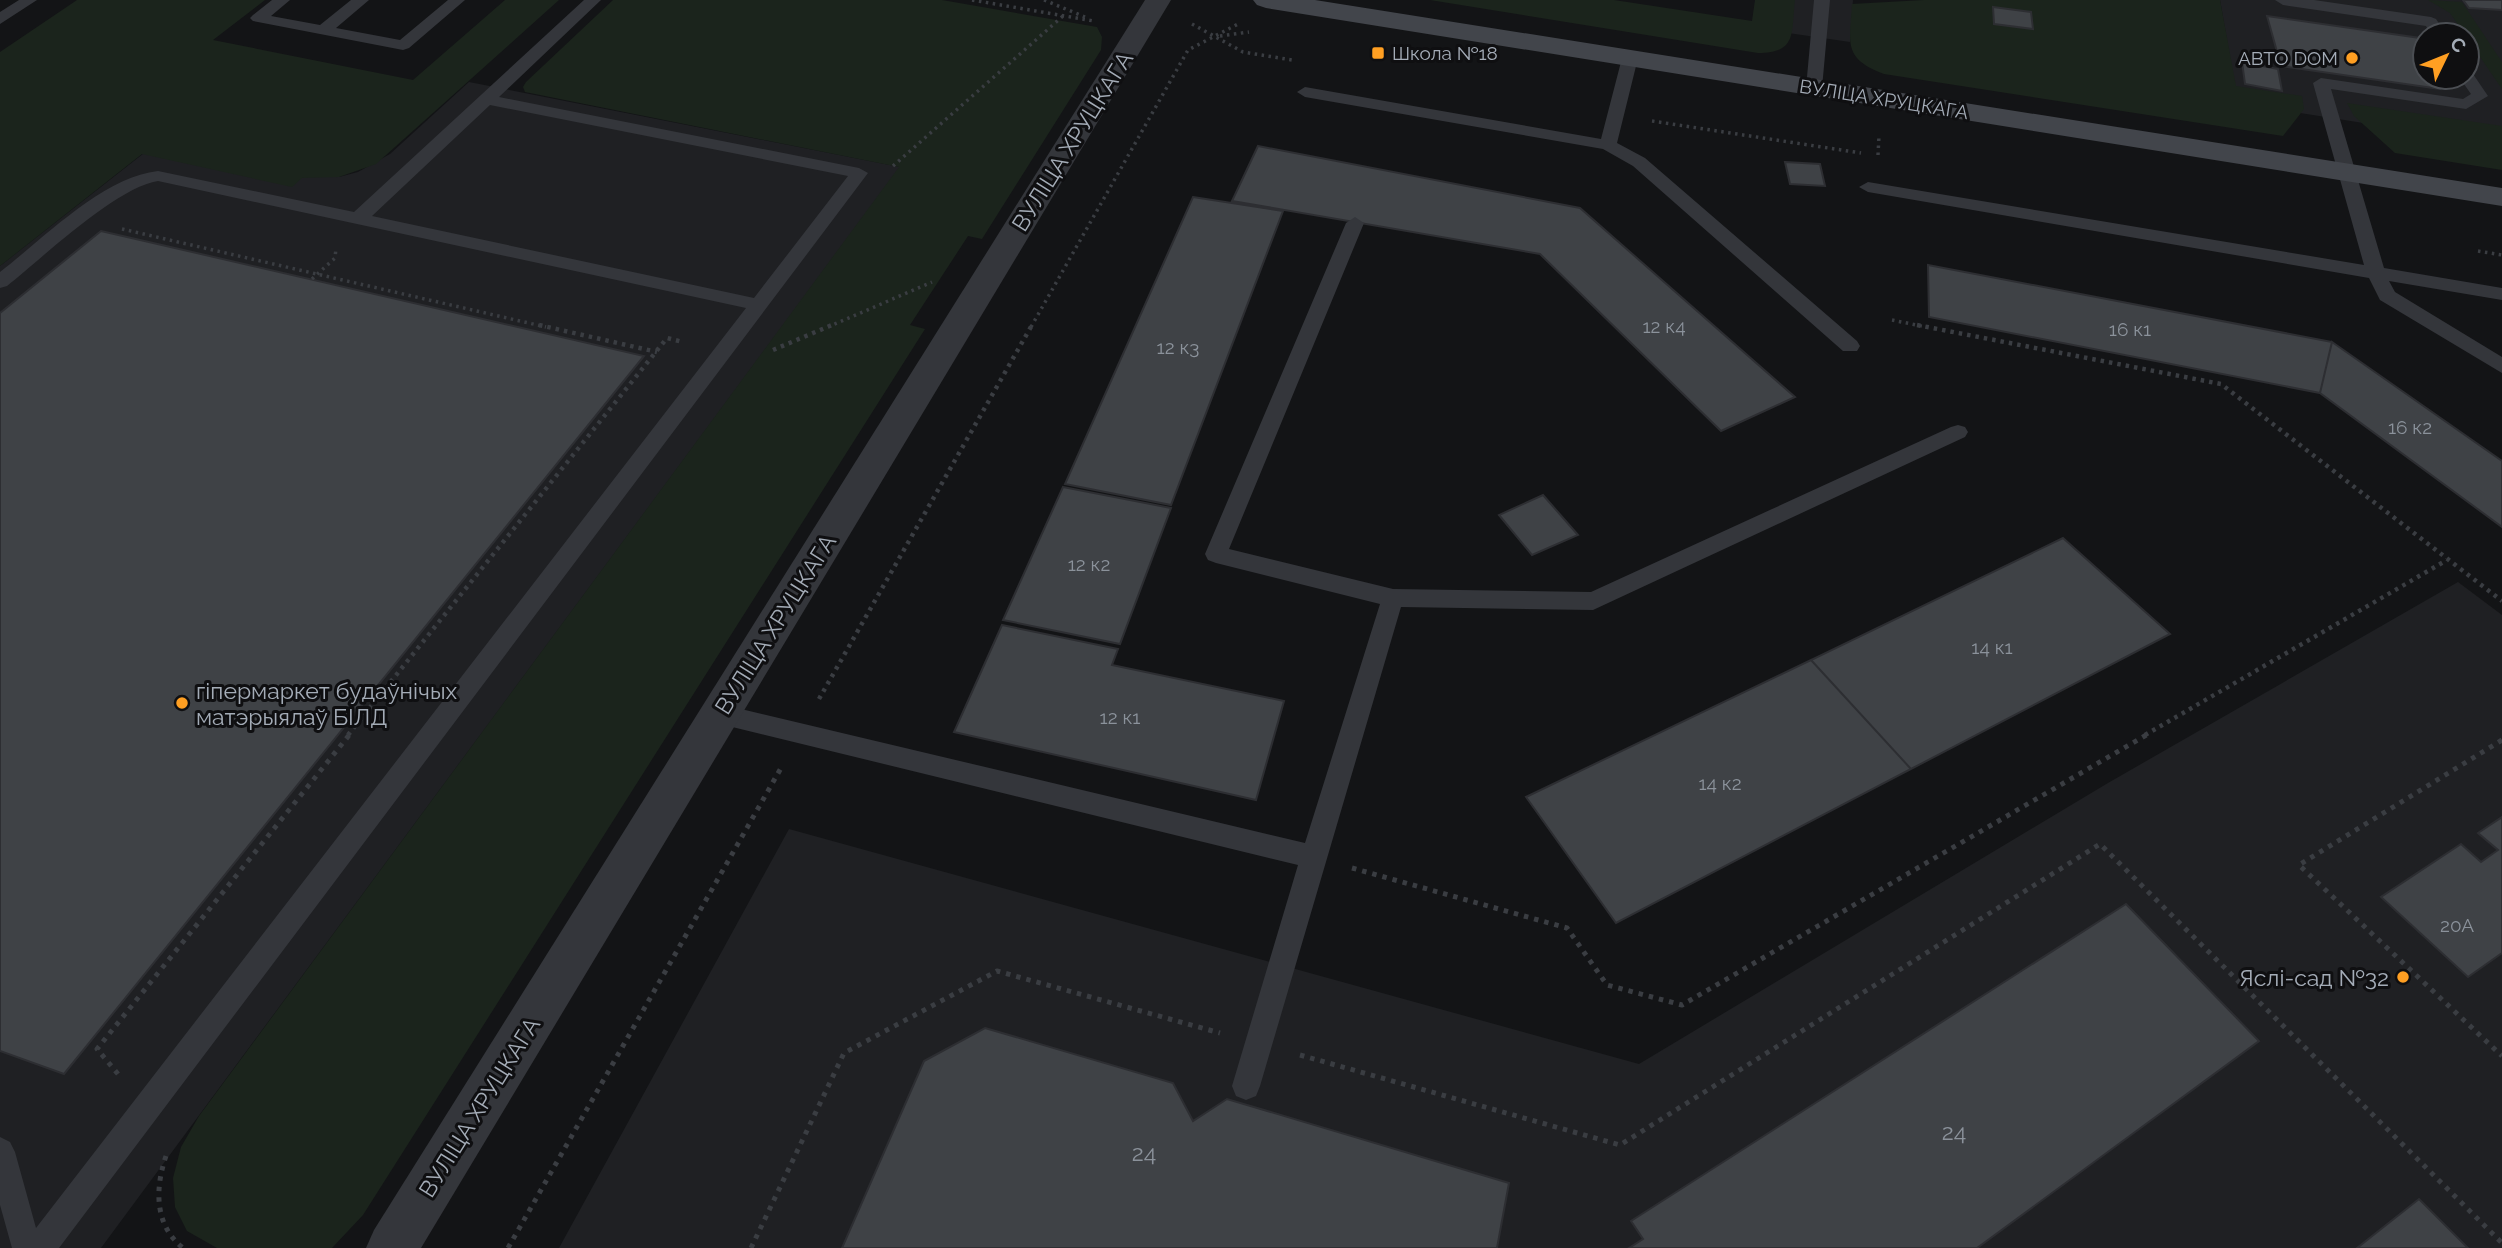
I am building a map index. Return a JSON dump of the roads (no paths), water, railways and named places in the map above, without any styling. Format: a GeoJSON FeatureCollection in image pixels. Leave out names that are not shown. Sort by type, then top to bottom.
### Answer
{"type":"FeatureCollection","features":[{"type":"Feature","properties":{"kind":"main road","name":"ВУЛІЦА ХРУЦКАГА"},"geometry":{"type":"LineString","coordinates":[[1266,0],[2502,197]]}},
{"type":"Feature","properties":{"kind":"street","name":"ВУЛІЦА ХРУЦКАГА"},"geometry":{"type":"LineString","coordinates":[[392,1248],[1158,0]]}},
{"type":"Feature","properties":{"kind":"lane"},"geometry":{"type":"LineString","coordinates":[[0,19],[29,0]]}},
{"type":"Feature","properties":{"kind":"lane"},"geometry":{"type":"LineString","coordinates":[[282,0],[258,18],[403,45],[457,0]]}},
{"type":"Feature","properties":{"kind":"lane"},"geometry":{"type":"LineString","coordinates":[[323,30],[361,0]]}},
{"type":"Feature","properties":{"kind":"lane"},"geometry":{"type":"LineString","coordinates":[[359,218],[593,0]]}},
{"type":"Feature","properties":{"kind":"lane"},"geometry":{"type":"LineString","coordinates":[[1814,88],[1822,0]]}},
{"type":"Feature","properties":{"kind":"lane"},"geometry":{"type":"LineString","coordinates":[[2283,0],[2424,21]]}},
{"type":"Feature","properties":{"kind":"lane"},"geometry":{"type":"LineString","coordinates":[[1608,145],[1630,58]]}},
{"type":"Feature","properties":{"kind":"lane"},"geometry":{"type":"LineString","coordinates":[[2477,91],[2480,96],[2466,104],[2321,83],[2376,273],[2387,296],[2502,366]]}},
{"type":"Feature","properties":{"kind":"lane"},"geometry":{"type":"LineString","coordinates":[[1305,92],[1608,145],[1639,162],[1850,346]]}},
{"type":"Feature","properties":{"kind":"lane"},"geometry":{"type":"LineString","coordinates":[[40,1248],[859,173],[486,99]]}},
{"type":"Feature","properties":{"kind":"lane"},"geometry":{"type":"LineString","coordinates":[[0,282],[113,192],[142,178],[172,177],[759,305]]}},
{"type":"Feature","properties":{"kind":"lane"},"geometry":{"type":"LineString","coordinates":[[1868,187],[2502,294]]}},
{"type":"Feature","properties":{"kind":"lane"},"geometry":{"type":"LineString","coordinates":[[1355,223],[1216,554],[1393,598],[1593,601],[1958,432]]}},
{"type":"Feature","properties":{"kind":"lane"},"geometry":{"type":"LineString","coordinates":[[1246,1086],[1393,598]]}},
{"type":"Feature","properties":{"kind":"lane"},"geometry":{"type":"LineString","coordinates":[[720,714],[1313,857]]}},
{"type":"Feature","properties":{"kind":"lane"},"geometry":{"type":"LineString","coordinates":[[0,1152],[27,1248]]}},
{"type":"Feature","properties":{"kind":"place","name":"Школа №18"},"geometry":{"type":"Point","coordinates":[1378,53]}},
{"type":"Feature","properties":{"kind":"place","name":"АВТО DOM"},"geometry":{"type":"Point","coordinates":[2352,58]}},
{"type":"Feature","properties":{"kind":"place","name":"гіпермаркет будаўнічых матэрыялаў БІЛД"},"geometry":{"type":"Point","coordinates":[182,703]}},
{"type":"Feature","properties":{"kind":"place","name":"Яслі-сад №32"},"geometry":{"type":"Point","coordinates":[2403,977]}}]}
